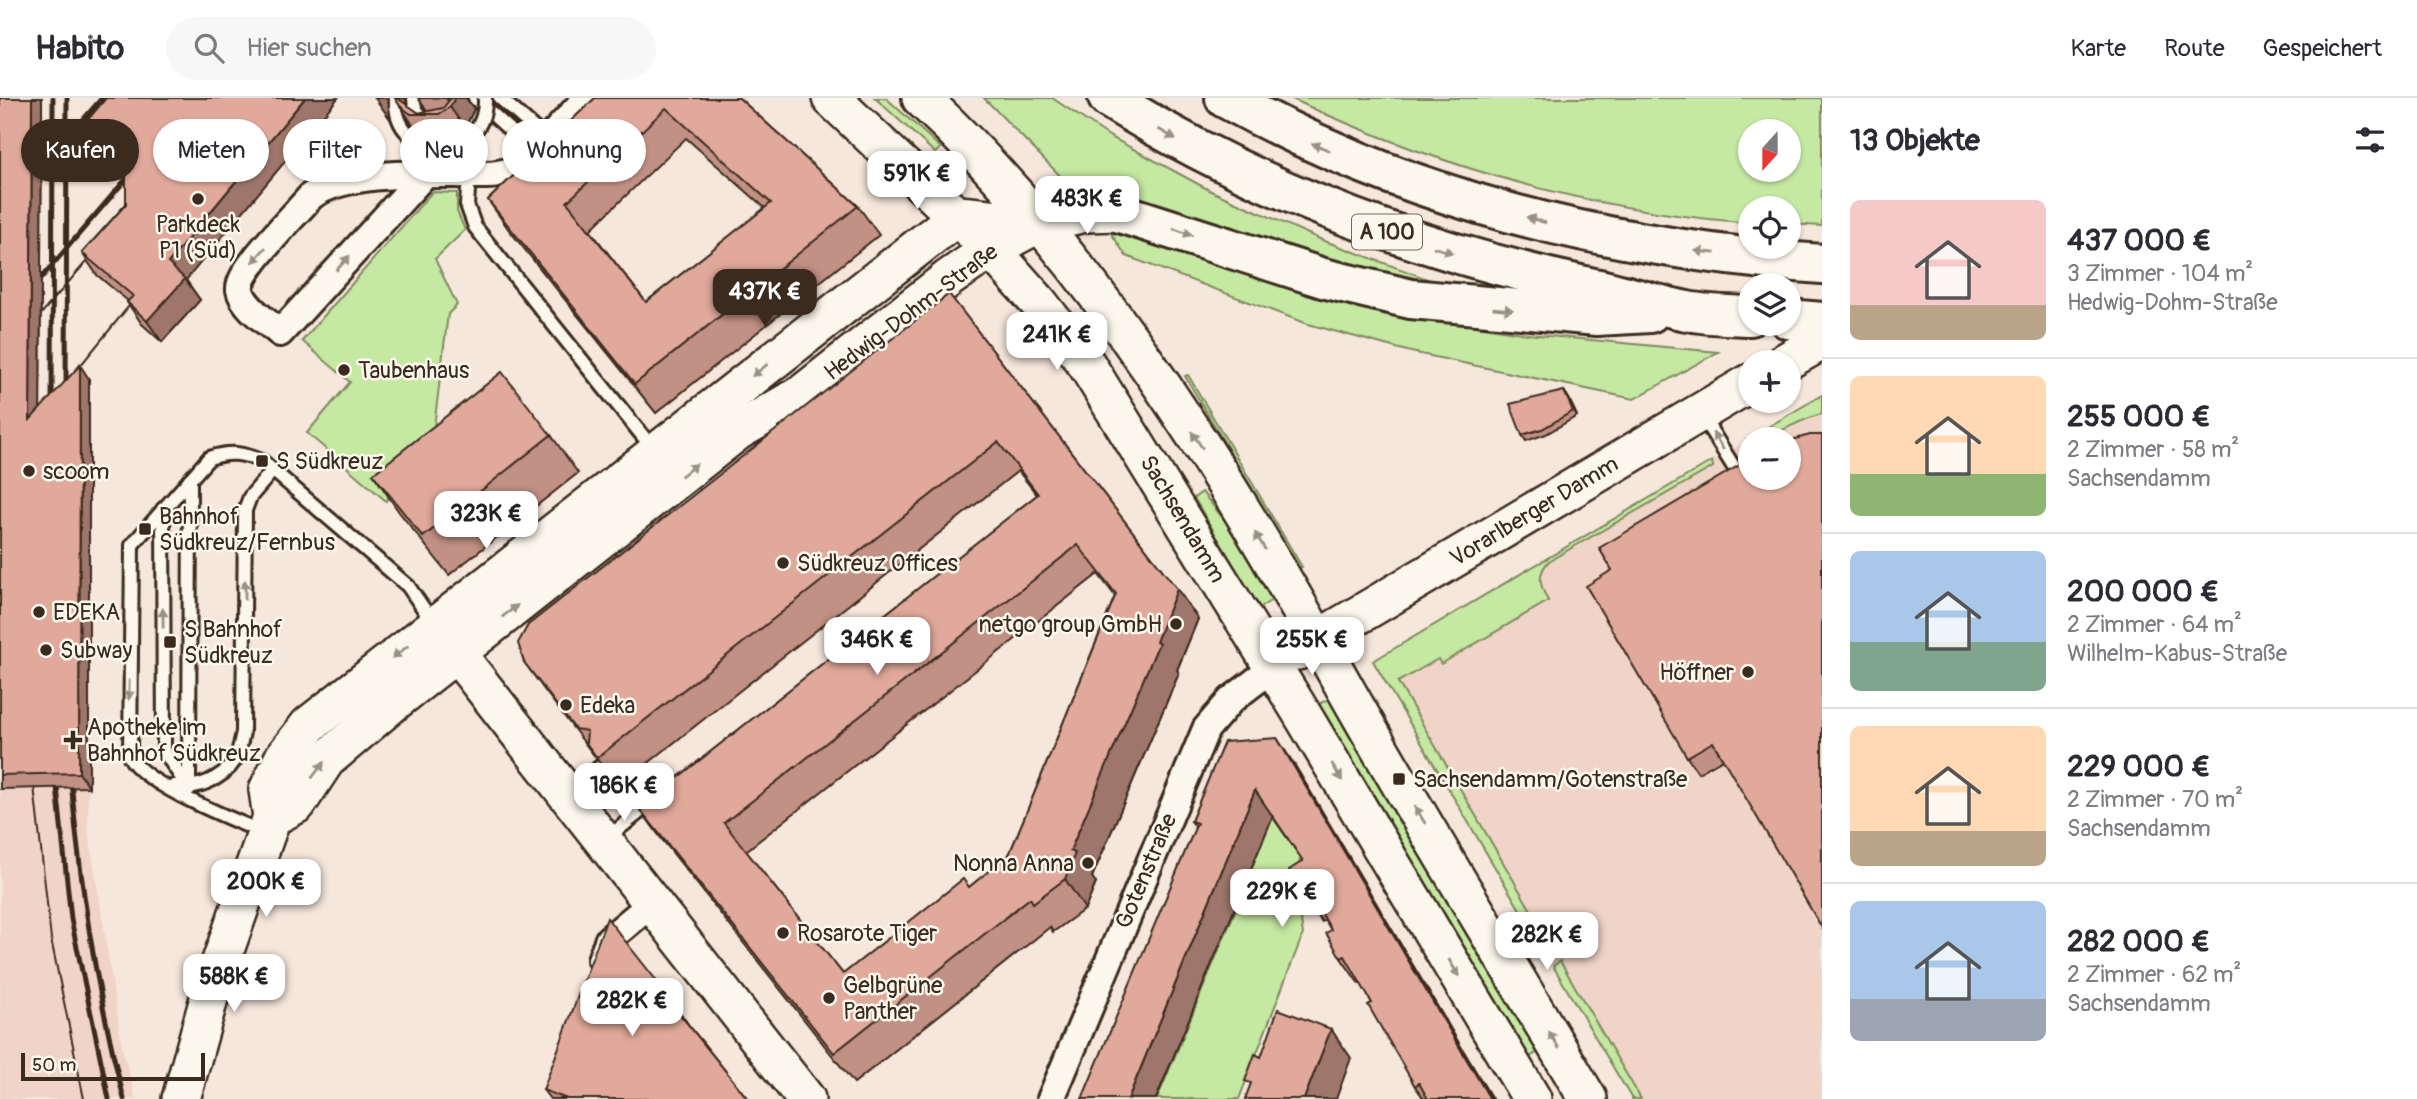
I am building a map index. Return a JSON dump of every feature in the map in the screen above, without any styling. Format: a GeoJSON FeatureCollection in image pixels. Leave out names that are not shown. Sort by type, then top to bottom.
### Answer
{"type":"FeatureCollection","features":[{"type":"Feature","properties":{"kind":"highway","name":"A 100"},"geometry":{"type":"LineString","coordinates":[[1108,98],[1171,136],[1270,185],[1386,232],[1490,264],[1687,311],[1738,315]]}},
{"type":"Feature","properties":{"kind":"highway","name":"A 100"},"geometry":{"type":"LineString","coordinates":[[1225,98],[1294,136],[1418,186],[1554,225],[1677,249],[1822,264]]}},
{"type":"Feature","properties":{"kind":"highway"},"geometry":{"type":"LineString","coordinates":[[1117,212],[1323,278],[1411,299],[1597,316],[1687,311]]}},
{"type":"Feature","properties":{"kind":"highway"},"geometry":{"type":"LineString","coordinates":[[1801,320],[1822,322]]}},
{"type":"Feature","properties":{"kind":"street"},"geometry":{"type":"LineString","coordinates":[[566,119],[587,98]]}},
{"type":"Feature","properties":{"kind":"street","name":"Sachsendamm"},"geometry":{"type":"LineString","coordinates":[[831,98],[959,215],[1039,303],[1087,365],[1274,667],[1532,1099]]}},
{"type":"Feature","properties":{"kind":"street"},"geometry":{"type":"LineString","coordinates":[[921,98],[964,138],[1040,223],[1156,378],[1231,492],[1588,1099]]}},
{"type":"Feature","properties":{"kind":"street"},"geometry":{"type":"LineString","coordinates":[[397,174],[425,174],[280,333],[246,303],[240,290],[245,272],[311,196],[322,188],[397,174]]}},
{"type":"Feature","properties":{"kind":"street"},"geometry":{"type":"LineString","coordinates":[[1040,223],[1086,213],[1117,212]]}},
{"type":"Feature","properties":{"kind":"street","name":"Hedwig-Dohm-Straße"},"geometry":{"type":"LineString","coordinates":[[446,640],[656,453],[959,215],[1040,223]]}},
{"type":"Feature","properties":{"kind":"street","name":"Hedwig-Dohm-Straße"},"geometry":{"type":"LineString","coordinates":[[446,640],[738,431],[802,394],[943,282],[991,249],[1040,223]]}},
{"type":"Feature","properties":{"kind":"street"},"geometry":{"type":"LineString","coordinates":[[1801,353],[1822,341]]}},
{"type":"Feature","properties":{"kind":"street","name":"Vorarlberger Damm"},"geometry":{"type":"LineString","coordinates":[[1274,667],[1317,638],[1738,390]]}},
{"type":"Feature","properties":{"kind":"street"},"geometry":{"type":"LineString","coordinates":[[181,1099],[213,985],[269,825],[268,790],[296,740],[324,712],[446,640],[806,1099]]}},
{"type":"Feature","properties":{"kind":"street","name":"Gotenstraße"},"geometry":{"type":"LineString","coordinates":[[1051,1099],[1206,729],[1231,699],[1274,667]]}},
{"type":"Feature","properties":{"kind":"street"},"geometry":{"type":"LineString","coordinates":[[590,989],[609,939],[651,904]]}},
{"type":"Feature","properties":{"kind":"lane"},"geometry":{"type":"LineString","coordinates":[[396,98],[397,113],[408,133],[417,141],[437,147],[454,145],[473,133],[481,121],[485,98]]}},
{"type":"Feature","properties":{"kind":"lane"},"geometry":{"type":"LineString","coordinates":[[414,98],[415,109],[422,119]]}},
{"type":"Feature","properties":{"kind":"lane"},"geometry":{"type":"LineString","coordinates":[[475,98],[503,119]]}},
{"type":"Feature","properties":{"kind":"lane"},"geometry":{"type":"LineString","coordinates":[[500,98],[518,119]]}},
{"type":"Feature","properties":{"kind":"lane"},"geometry":{"type":"LineString","coordinates":[[469,182],[467,205],[475,227],[656,453]]}},
{"type":"Feature","properties":{"kind":"lane"},"geometry":{"type":"LineString","coordinates":[[1700,413],[1735,469]]}},
{"type":"Feature","properties":{"kind":"lane"},"geometry":{"type":"LineString","coordinates":[[269,825],[202,807],[133,763],[129,726],[132,545],[209,458],[227,452],[262,461],[408,586],[446,640]]}},
{"type":"Feature","properties":{"kind":"lane"},"geometry":{"type":"LineString","coordinates":[[167,785],[189,789],[216,778],[234,760],[243,732],[245,510],[250,497],[273,470]]}},
{"type":"Feature","properties":{"kind":"lane"},"geometry":{"type":"LineString","coordinates":[[189,789],[190,479]]}},
{"type":"Feature","properties":{"kind":"lane"},"geometry":{"type":"LineString","coordinates":[[163,509],[164,751],[202,807]]}},
{"type":"Feature","properties":{"kind":"lane"},"geometry":{"type":"LineString","coordinates":[[566,795],[601,766]]}},
{"type":"Feature","properties":{"kind":"lane"},"geometry":{"type":"LineString","coordinates":[[602,842],[663,794]]}},
{"type":"Feature","properties":{"kind":"shaded area"},"geometry":{"type":"Polygon","coordinates":[[[1822,414],[1822,1099],[1632,1099],[1373,661],[1738,446],[1738,490],[1801,490],[1801,427],[1770,427],[1789,416],[1803,421],[1822,414]]]}},
{"type":"Feature","properties":{"kind":"shaded area"},"geometry":{"type":"Polygon","coordinates":[[[89,625],[88,827],[123,1051],[136,1099],[0,1099],[0,769],[89,625]]]}},
{"type":"Feature","properties":{"kind":"green space"},"geometry":{"type":"Polygon","coordinates":[[[875,98],[886,98],[941,148],[935,153],[875,98]]]}},
{"type":"Feature","properties":{"kind":"green space"},"geometry":{"type":"Polygon","coordinates":[[[984,98],[1052,98],[1109,136],[1211,191],[1322,240],[1433,281],[1432,284],[1272,247],[1099,188],[1072,188],[984,98]]]}},
{"type":"Feature","properties":{"kind":"green space"},"geometry":{"type":"Polygon","coordinates":[[[1290,98],[1822,98],[1822,226],[1801,225],[1801,196],[1738,196],[1738,222],[1681,216],[1566,195],[1454,163],[1399,144],[1290,98]]]}},
{"type":"Feature","properties":{"kind":"green space"},"geometry":{"type":"Polygon","coordinates":[[[432,192],[457,193],[457,211],[465,230],[435,259],[457,305],[448,314],[433,435],[386,501],[307,433],[350,382],[302,341],[432,192]]]}},
{"type":"Feature","properties":{"kind":"green space"},"geometry":{"type":"Polygon","coordinates":[[[1119,230],[1296,289],[1411,316],[1528,334],[1718,352],[1634,399],[1411,352],[1308,324],[1126,256],[1111,233],[1119,230]]]}},
{"type":"Feature","properties":{"kind":"green space"},"geometry":{"type":"Polygon","coordinates":[[[1188,375],[1302,567],[1299,568],[1185,376],[1188,375]]]}},
{"type":"Feature","properties":{"kind":"green space"},"geometry":{"type":"Polygon","coordinates":[[[1822,395],[1822,414],[1788,427],[1768,427],[1792,413],[1801,413],[1801,407],[1822,395]]]}},
{"type":"Feature","properties":{"kind":"green space"},"geometry":{"type":"Polygon","coordinates":[[[1712,461],[1713,467],[1549,561],[1541,576],[1548,601],[1441,664],[1438,659],[1398,682],[1550,943],[1542,947],[1373,661],[1712,461]]]}},
{"type":"Feature","properties":{"kind":"green space"},"geometry":{"type":"Polygon","coordinates":[[[1202,492],[1251,553],[1277,597],[1259,608],[1194,498],[1202,492]]]}},
{"type":"Feature","properties":{"kind":"green space"},"geometry":{"type":"Polygon","coordinates":[[[1332,697],[1541,1050],[1530,1057],[1319,704],[1332,697]]]}},
{"type":"Feature","properties":{"kind":"green space"},"geometry":{"type":"Polygon","coordinates":[[[1268,809],[1300,856],[1298,901],[1303,934],[1239,1099],[1157,1099],[1246,885],[1254,861],[1249,859],[1268,809]]]}},
{"type":"Feature","properties":{"kind":"green space"},"geometry":{"type":"Polygon","coordinates":[[[1560,961],[1641,1099],[1632,1099],[1553,966],[1560,961]]]}},
{"type":"Feature","properties":{"kind":"building"},"geometry":{"type":"Polygon","coordinates":[[[0,98],[32,98],[32,119],[21,119],[21,182],[31,182],[30,420],[80,365],[79,773],[0,775],[0,98]]]}},
{"type":"Feature","properties":{"kind":"building"},"geometry":{"type":"Polygon","coordinates":[[[106,98],[305,98],[288,119],[283,119],[283,124],[269,141],[269,119],[153,119],[153,182],[235,182],[168,263],[185,279],[147,321],[127,302],[133,296],[82,253],[126,204],[126,182],[139,182],[139,119],[88,119],[106,98]]]}},
{"type":"Feature","properties":{"kind":"building"},"geometry":{"type":"Polygon","coordinates":[[[395,98],[419,113],[443,108],[451,98],[455,98],[450,107],[439,114],[411,114],[400,106],[395,98]]]}},
{"type":"Feature","properties":{"kind":"building"},"geometry":{"type":"Polygon","coordinates":[[[595,98],[739,98],[858,206],[635,384],[488,200],[507,182],[588,182],[567,202],[646,302],[771,203],[666,108],[646,127],[646,119],[573,119],[595,98]]]}},
{"type":"Feature","properties":{"kind":"building"},"geometry":{"type":"Polygon","coordinates":[[[949,294],[1177,589],[1156,642],[1159,643],[1070,851],[1075,853],[1065,879],[1033,903],[1030,898],[834,1053],[639,808],[1038,494],[998,442],[597,758],[586,743],[587,731],[575,729],[524,662],[518,643],[528,625],[949,294]],[[1078,545],[724,823],[843,974],[963,879],[969,887],[1009,855],[1116,594],[1078,545]]]}},
{"type":"Feature","properties":{"kind":"building"},"geometry":{"type":"Polygon","coordinates":[[[502,372],[551,435],[423,537],[373,474],[502,372]]]}},
{"type":"Feature","properties":{"kind":"building"},"geometry":{"type":"Polygon","coordinates":[[[1564,391],[1573,411],[1542,429],[1522,435],[1510,404],[1564,391]]]}},
{"type":"Feature","properties":{"kind":"building","name":"Höffner"},"geometry":{"type":"Polygon","coordinates":[[[1822,435],[1822,928],[1713,742],[1687,757],[1586,586],[1612,570],[1599,548],[1738,466],[1738,490],[1801,490],[1801,437],[1822,435]]]}},
{"type":"Feature","properties":{"kind":"building"},"geometry":{"type":"Polygon","coordinates":[[[1277,738],[1490,1099],[1428,1099],[1419,1083],[1415,1086],[1368,1005],[1372,1003],[1345,956],[1341,958],[1326,933],[1331,930],[1310,893],[1304,897],[1289,870],[1303,861],[1255,790],[1128,1099],[1082,1099],[1197,823],[1191,821],[1224,742],[1277,738]]]}},
{"type":"Feature","properties":{"kind":"building"},"geometry":{"type":"Polygon","coordinates":[[[607,918],[748,1099],[567,1099],[543,1090],[607,918]]]}},
{"type":"Feature","properties":{"kind":"building"},"geometry":{"type":"Polygon","coordinates":[[[1278,1009],[1331,1029],[1304,1099],[1245,1099],[1251,1083],[1245,1081],[1255,1054],[1261,1057],[1278,1009]]]}},
{"type":"Feature","properties":{"kind":"tram line"},"geometry":{"type":"LineString","coordinates":[[28,329],[99,247]]}},
{"type":"Feature","properties":{"kind":"tram line"},"geometry":{"type":"LineString","coordinates":[[67,382],[142,290]]}},
{"type":"Feature","properties":{"kind":"tram line"},"geometry":{"type":"LineString","coordinates":[[32,768],[51,939],[84,1099]]}},
{"type":"Feature","properties":{"kind":"railway"},"geometry":{"type":"LineString","coordinates":[[52,414],[53,98]]}},
{"type":"Feature","properties":{"kind":"railway"},"geometry":{"type":"LineString","coordinates":[[66,400],[67,98]]}},
{"type":"Feature","properties":{"kind":"railway"},"geometry":{"type":"LineString","coordinates":[[84,119],[102,98]]}},
{"type":"Feature","properties":{"kind":"railway"},"geometry":{"type":"LineString","coordinates":[[0,326],[124,182]]}},
{"type":"Feature","properties":{"kind":"railway"},"geometry":{"type":"LineString","coordinates":[[55,768],[71,919],[109,1099]]}},
{"type":"Feature","properties":{"kind":"railway"},"geometry":{"type":"LineString","coordinates":[[70,768],[90,935],[124,1099]]}},
{"type":"Feature","properties":{"kind":"place","name":"Parkdeck P1 (Süd)"},"geometry":{"type":"Point","coordinates":[198,199]}},
{"type":"Feature","properties":{"kind":"place","name":"Taubenhaus"},"geometry":{"type":"Point","coordinates":[344,370]}},
{"type":"Feature","properties":{"kind":"place","name":"S Südkreuz"},"geometry":{"type":"Point","coordinates":[262,461]}},
{"type":"Feature","properties":{"kind":"place","name":"scoom"},"geometry":{"type":"Point","coordinates":[29,471]}},
{"type":"Feature","properties":{"kind":"place","name":"Bahnhof Südkreuz/Fernbus"},"geometry":{"type":"Point","coordinates":[145,529]}},
{"type":"Feature","properties":{"kind":"place","name":"Südkreuz Offices"},"geometry":{"type":"Point","coordinates":[783,563]}},
{"type":"Feature","properties":{"kind":"place","name":"EDEKA"},"geometry":{"type":"Point","coordinates":[39,612]}},
{"type":"Feature","properties":{"kind":"place","name":"netgo group GmbH"},"geometry":{"type":"Point","coordinates":[1176,624]}},
{"type":"Feature","properties":{"kind":"place","name":"S Bahnhof Südkreuz"},"geometry":{"type":"Point","coordinates":[170,642]}},
{"type":"Feature","properties":{"kind":"place","name":"Subway"},"geometry":{"type":"Point","coordinates":[46,650]}},
{"type":"Feature","properties":{"kind":"place","name":"Höffner"},"geometry":{"type":"Point","coordinates":[1748,672]}},
{"type":"Feature","properties":{"kind":"place","name":"Edeka"},"geometry":{"type":"Point","coordinates":[566,705]}},
{"type":"Feature","properties":{"kind":"place","name":"Apotheke im Bahnhof Südkreuz"},"geometry":{"type":"Point","coordinates":[73,740]}},
{"type":"Feature","properties":{"kind":"place","name":"Sachsendamm/Gotenstraße"},"geometry":{"type":"Point","coordinates":[1399,779]}},
{"type":"Feature","properties":{"kind":"place","name":"Nonna Anna"},"geometry":{"type":"Point","coordinates":[1088,863]}},
{"type":"Feature","properties":{"kind":"place","name":"Rosarote Tiger"},"geometry":{"type":"Point","coordinates":[783,933]}},
{"type":"Feature","properties":{"kind":"place","name":"Gelbgrüne Panther"},"geometry":{"type":"Point","coordinates":[829,998]}}]}
